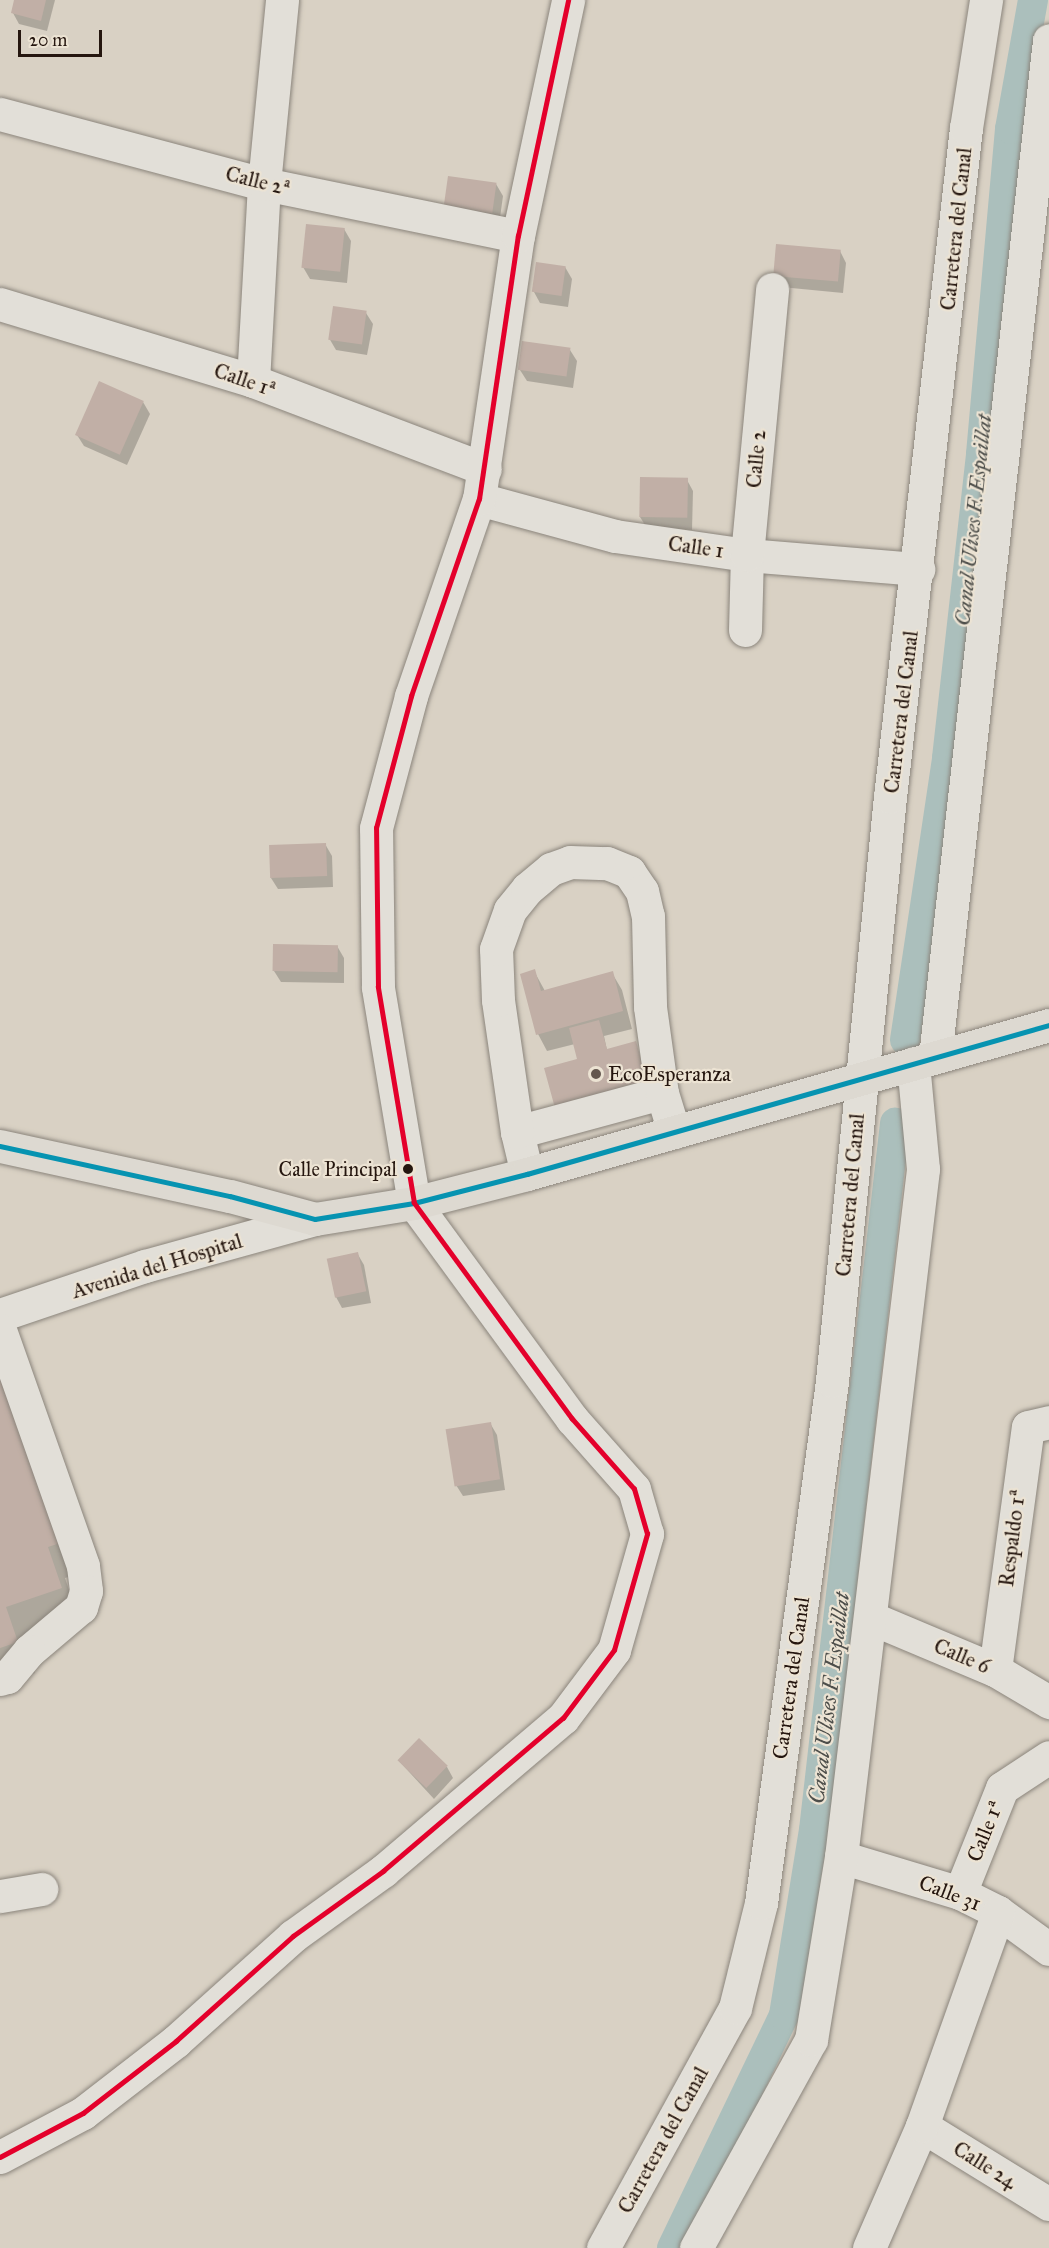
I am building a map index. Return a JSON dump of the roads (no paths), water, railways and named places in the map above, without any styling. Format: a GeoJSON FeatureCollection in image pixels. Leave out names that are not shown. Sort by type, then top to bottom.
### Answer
{"type":"FeatureCollection","features":[{"type":"Feature","properties":{"kind":"main road"},"geometry":{"type":"LineString","coordinates":[[0,1146],[230,1196],[315,1220],[414,1203],[527,1174],[1049,1025]]}},
{"type":"Feature","properties":{"kind":"street"},"geometry":{"type":"LineString","coordinates":[[252,381],[264,184],[282,0]]}},
{"type":"Feature","properties":{"kind":"street"},"geometry":{"type":"LineString","coordinates":[[0,2157],[83,2113],[176,2041],[293,1936],[383,1871],[563,1718],[614,1650],[647,1534],[634,1489],[572,1419],[414,1203],[378,987],[376,828],[411,696],[482,484],[518,236],[568,0]]}},
{"type":"Feature","properties":{"kind":"street","name":"Carretera del Canal"},"geometry":{"type":"LineString","coordinates":[[603,2248],[735,2007],[761,1903],[832,1381],[861,1080],[966,128],[986,0]]}},
{"type":"Feature","properties":{"kind":"street"},"geometry":{"type":"LineString","coordinates":[[696,2248],[811,2040],[841,1857],[923,1169],[924,1060],[1049,40]]}},
{"type":"Feature","properties":{"kind":"street","name":"Calle 2ª"},"geometry":{"type":"LineString","coordinates":[[0,114],[264,184],[518,236]]}},
{"type":"Feature","properties":{"kind":"street","name":"Calle 2"},"geometry":{"type":"LineString","coordinates":[[745,630],[747,555],[772,289]]}},
{"type":"Feature","properties":{"kind":"street","name":"Calle 1ª"},"geometry":{"type":"LineString","coordinates":[[0,304],[252,381],[482,484]]}},
{"type":"Feature","properties":{"kind":"street","name":"Calle 1"},"geometry":{"type":"LineString","coordinates":[[482,484],[615,536],[747,555],[918,569]]}},
{"type":"Feature","properties":{"kind":"street"},"geometry":{"type":"LineString","coordinates":[[527,1174],[517,1132],[498,1000],[496,949],[510,910],[527,889],[550,869],[570,862],[607,862],[629,872],[642,891],[648,916],[650,1007],[662,1092],[674,1132]]}},
{"type":"Feature","properties":{"kind":"street"},"geometry":{"type":"LineString","coordinates":[[517,1132],[662,1092]]}},
{"type":"Feature","properties":{"kind":"street","name":"Avenida del Hospital"},"geometry":{"type":"LineString","coordinates":[[0,1315],[145,1266],[315,1220]]}},
{"type":"Feature","properties":{"kind":"street"},"geometry":{"type":"LineString","coordinates":[[0,1330],[83,1566],[86,1591],[81,1607],[29,1651],[8,1677],[0,1679]]}},
{"type":"Feature","properties":{"kind":"street","name":"Respaldo 1ª"},"geometry":{"type":"LineString","coordinates":[[995,1670],[1028,1427],[1049,1422]]}},
{"type":"Feature","properties":{"kind":"street","name":"Calle 6"},"geometry":{"type":"LineString","coordinates":[[871,1618],[995,1670],[1049,1702]]}},
{"type":"Feature","properties":{"kind":"street","name":"Calle 1ª"},"geometry":{"type":"LineString","coordinates":[[960,1893],[1002,1788],[1049,1757]]}},
{"type":"Feature","properties":{"kind":"street","name":"Calle 31"},"geometry":{"type":"LineString","coordinates":[[841,1857],[960,1893],[998,1912],[1049,1949]]}},
{"type":"Feature","properties":{"kind":"street"},"geometry":{"type":"LineString","coordinates":[[0,1896],[41,1889]]}},
{"type":"Feature","properties":{"kind":"street"},"geometry":{"type":"LineString","coordinates":[[869,2248],[922,2126],[998,1912]]}},
{"type":"Feature","properties":{"kind":"street","name":"Calle 24"},"geometry":{"type":"LineString","coordinates":[[922,2126],[1049,2204]]}},
{"type":"Feature","properties":{"kind":"waterway","name":"Canal Ulises F. Espaillat"},"geometry":{"type":"LineString","coordinates":[[905,1040],[947,758],[981,454],[1010,129],[1033,0]]}},
{"type":"Feature","properties":{"kind":"waterway","name":"Canal Ulises F. Espaillat"},"geometry":{"type":"LineString","coordinates":[[672,2248],[784,2015],[814,1830],[895,1123]]}},
{"type":"Feature","properties":{"kind":"place","name":"EcoEsperanza"},"geometry":{"type":"Point","coordinates":[596,1074]}},
{"type":"Feature","properties":{"kind":"place","name":"Calle Principal"},"geometry":{"type":"Point","coordinates":[408,1169]}}]}
